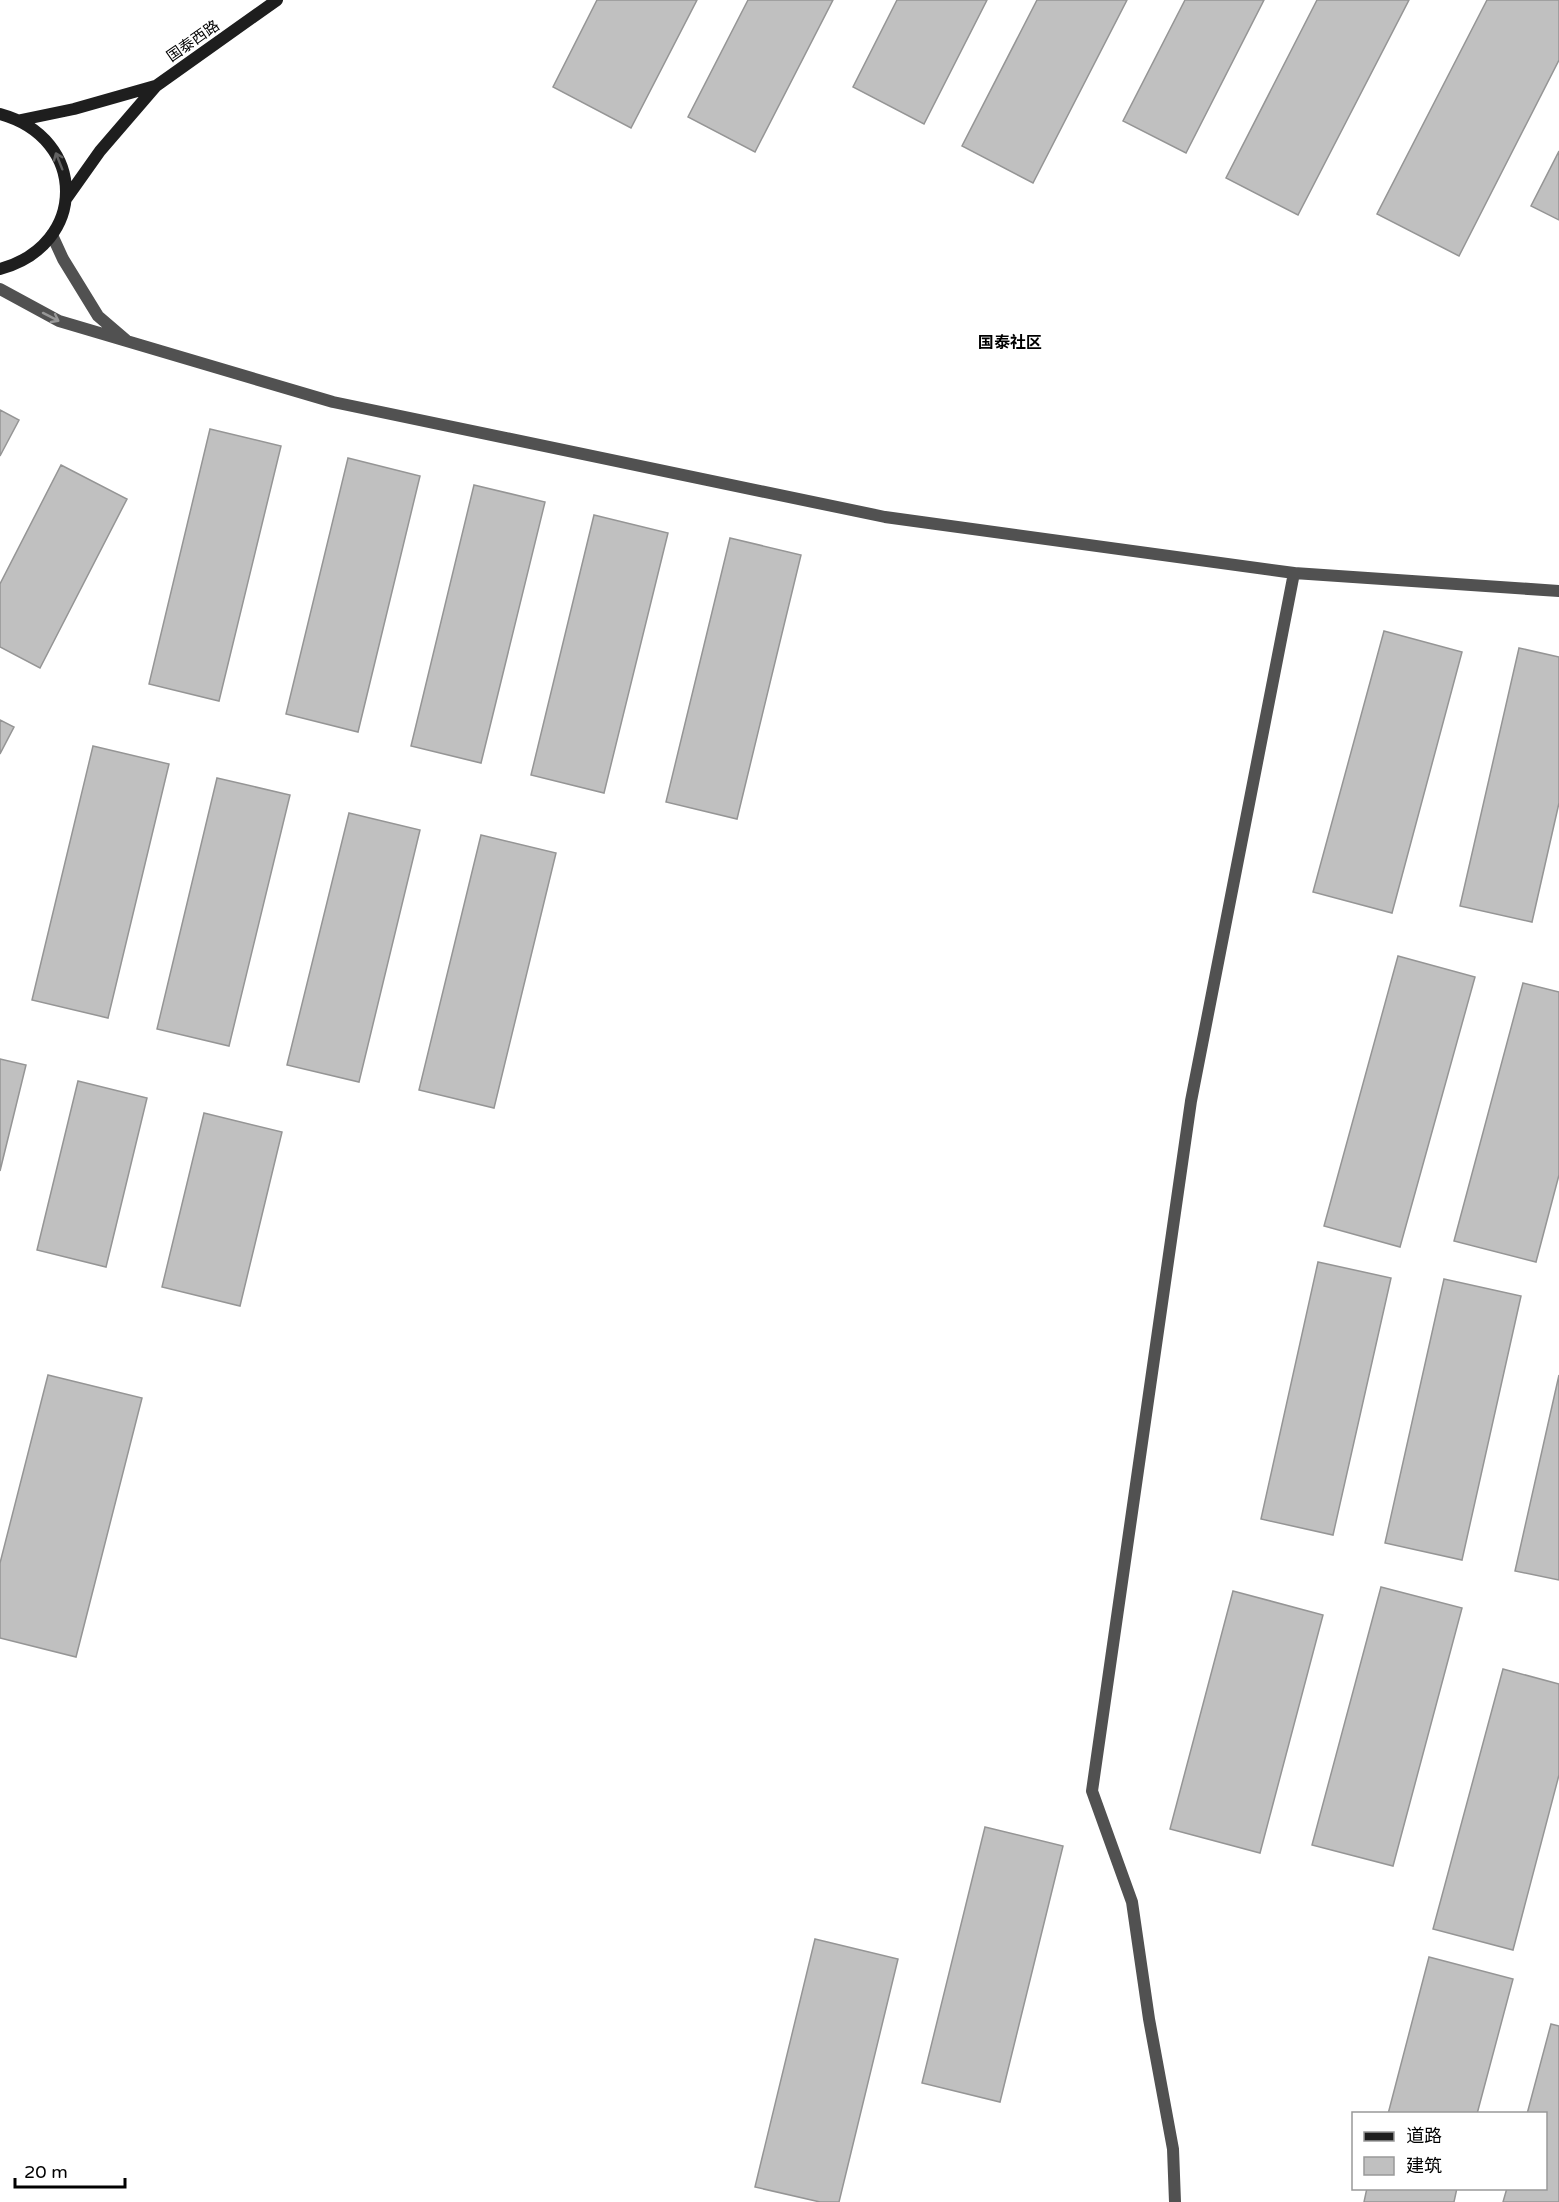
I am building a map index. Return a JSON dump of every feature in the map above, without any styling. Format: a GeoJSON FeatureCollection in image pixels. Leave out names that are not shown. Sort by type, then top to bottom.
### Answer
{"type":"FeatureCollection","features":[{"type":"Feature","properties":{"kind":"main road","name":"国泰西路"},"geometry":{"type":"LineString","coordinates":[[156,86],[277,0]]}},
{"type":"Feature","properties":{"kind":"main road"},"geometry":{"type":"LineString","coordinates":[[21,120],[74,110],[156,86]]}},
{"type":"Feature","properties":{"kind":"main road"},"geometry":{"type":"LineString","coordinates":[[66,199],[100,151],[156,86]]}},
{"type":"Feature","properties":{"kind":"main road"},"geometry":{"type":"LineString","coordinates":[[0,114],[21,120],[41,133],[56,152],[65,175],[66,199],[59,225],[43,248],[20,263],[0,269]]}},
{"type":"Feature","properties":{"kind":"street"},"geometry":{"type":"LineString","coordinates":[[52,235],[63,259],[98,316],[132,345]]}},
{"type":"Feature","properties":{"kind":"street"},"geometry":{"type":"LineString","coordinates":[[0,289],[58,321],[132,345],[333,402],[885,517],[1294,573],[1559,591]]}},
{"type":"Feature","properties":{"kind":"street"},"geometry":{"type":"LineString","coordinates":[[1175,2202],[1173,2149],[1149,2019],[1132,1902],[1092,1791],[1191,1101],[1294,573]]}},
{"type":"Feature","properties":{"kind":"building"},"geometry":{"type":"Polygon","coordinates":[[[597,0],[697,0],[631,128],[553,87],[597,0]]]}},
{"type":"Feature","properties":{"kind":"building"},"geometry":{"type":"Polygon","coordinates":[[[748,0],[833,0],[755,152],[688,117],[748,0]]]}},
{"type":"Feature","properties":{"kind":"building"},"geometry":{"type":"Polygon","coordinates":[[[897,0],[987,0],[924,124],[853,87],[897,0]]]}},
{"type":"Feature","properties":{"kind":"building"},"geometry":{"type":"Polygon","coordinates":[[[1037,0],[1127,0],[1033,183],[962,146],[1037,0]]]}},
{"type":"Feature","properties":{"kind":"building"},"geometry":{"type":"Polygon","coordinates":[[[1185,0],[1264,0],[1186,153],[1123,121],[1185,0]]]}},
{"type":"Feature","properties":{"kind":"building"},"geometry":{"type":"Polygon","coordinates":[[[1317,0],[1409,0],[1298,215],[1226,178],[1317,0]]]}},
{"type":"Feature","properties":{"kind":"building"},"geometry":{"type":"Polygon","coordinates":[[[1487,0],[1559,0],[1559,60],[1459,256],[1377,214],[1487,0]]]}},
{"type":"Feature","properties":{"kind":"building"},"geometry":{"type":"Polygon","coordinates":[[[1559,151],[1559,220],[1531,206],[1559,151]]]}},
{"type":"Feature","properties":{"kind":"building"},"geometry":{"type":"Polygon","coordinates":[[[0,410],[19,420],[0,456],[0,410]]]}},
{"type":"Feature","properties":{"kind":"building"},"geometry":{"type":"Polygon","coordinates":[[[210,429],[281,446],[219,701],[149,684],[210,429]]]}},
{"type":"Feature","properties":{"kind":"building"},"geometry":{"type":"Polygon","coordinates":[[[348,458],[420,476],[358,732],[286,714],[348,458]]]}},
{"type":"Feature","properties":{"kind":"building"},"geometry":{"type":"Polygon","coordinates":[[[61,465],[127,499],[40,668],[0,647],[0,584],[61,465]]]}},
{"type":"Feature","properties":{"kind":"building"},"geometry":{"type":"Polygon","coordinates":[[[474,485],[545,502],[481,763],[411,746],[474,485]]]}},
{"type":"Feature","properties":{"kind":"building"},"geometry":{"type":"Polygon","coordinates":[[[594,515],[668,533],[604,793],[531,775],[594,515]]]}},
{"type":"Feature","properties":{"kind":"building"},"geometry":{"type":"Polygon","coordinates":[[[730,538],[801,555],[737,819],[666,802],[730,538]]]}},
{"type":"Feature","properties":{"kind":"building"},"geometry":{"type":"Polygon","coordinates":[[[1384,631],[1462,652],[1392,913],[1313,892],[1384,631]]]}},
{"type":"Feature","properties":{"kind":"building"},"geometry":{"type":"Polygon","coordinates":[[[1519,648],[1559,657],[1559,803],[1532,922],[1460,906],[1519,648]]]}},
{"type":"Feature","properties":{"kind":"building"},"geometry":{"type":"Polygon","coordinates":[[[0,720],[14,727],[0,754],[0,720]]]}},
{"type":"Feature","properties":{"kind":"building"},"geometry":{"type":"Polygon","coordinates":[[[93,746],[169,764],[108,1018],[32,1000],[93,746]]]}},
{"type":"Feature","properties":{"kind":"building"},"geometry":{"type":"Polygon","coordinates":[[[217,778],[290,795],[229,1046],[157,1029],[217,778]]]}},
{"type":"Feature","properties":{"kind":"building"},"geometry":{"type":"Polygon","coordinates":[[[349,813],[420,830],[359,1082],[287,1065],[349,813]]]}},
{"type":"Feature","properties":{"kind":"building"},"geometry":{"type":"Polygon","coordinates":[[[481,835],[556,853],[494,1108],[419,1090],[481,835]]]}},
{"type":"Feature","properties":{"kind":"building"},"geometry":{"type":"Polygon","coordinates":[[[1398,956],[1475,977],[1400,1247],[1324,1226],[1398,956]]]}},
{"type":"Feature","properties":{"kind":"building"},"geometry":{"type":"Polygon","coordinates":[[[1523,983],[1559,992],[1559,1175],[1536,1262],[1454,1241],[1523,983]]]}},
{"type":"Feature","properties":{"kind":"building"},"geometry":{"type":"Polygon","coordinates":[[[0,1059],[26,1065],[0,1171],[0,1059]]]}},
{"type":"Feature","properties":{"kind":"building"},"geometry":{"type":"Polygon","coordinates":[[[78,1081],[147,1098],[106,1267],[37,1250],[78,1081]]]}},
{"type":"Feature","properties":{"kind":"building"},"geometry":{"type":"Polygon","coordinates":[[[204,1113],[282,1132],[240,1306],[162,1287],[204,1113]]]}},
{"type":"Feature","properties":{"kind":"building"},"geometry":{"type":"Polygon","coordinates":[[[1318,1262],[1391,1278],[1333,1535],[1261,1519],[1318,1262]]]}},
{"type":"Feature","properties":{"kind":"building"},"geometry":{"type":"Polygon","coordinates":[[[1444,1279],[1521,1296],[1462,1560],[1385,1543],[1444,1279]]]}},
{"type":"Feature","properties":{"kind":"building"},"geometry":{"type":"Polygon","coordinates":[[[48,1375],[142,1398],[76,1657],[0,1638],[0,1563],[48,1375]]]}},
{"type":"Feature","properties":{"kind":"building"},"geometry":{"type":"Polygon","coordinates":[[[1559,1375],[1559,1580],[1515,1571],[1559,1375]]]}},
{"type":"Feature","properties":{"kind":"building"},"geometry":{"type":"Polygon","coordinates":[[[1381,1587],[1462,1608],[1393,1866],[1312,1845],[1381,1587]]]}},
{"type":"Feature","properties":{"kind":"building"},"geometry":{"type":"Polygon","coordinates":[[[1233,1591],[1323,1615],[1260,1853],[1170,1829],[1233,1591]]]}},
{"type":"Feature","properties":{"kind":"building"},"geometry":{"type":"Polygon","coordinates":[[[1503,1669],[1559,1684],[1559,1775],[1513,1950],[1433,1929],[1503,1669]]]}},
{"type":"Feature","properties":{"kind":"building"},"geometry":{"type":"Polygon","coordinates":[[[985,1827],[1063,1846],[1000,2102],[922,2083],[985,1827]]]}},
{"type":"Feature","properties":{"kind":"building"},"geometry":{"type":"Polygon","coordinates":[[[815,1939],[898,1959],[839,2202],[820,2202],[755,2187],[815,1939]]]}},
{"type":"Feature","properties":{"kind":"building"},"geometry":{"type":"Polygon","coordinates":[[[1429,1957],[1513,1979],[1478,2112],[1389,2112],[1429,1957]]]}},
{"type":"Feature","properties":{"kind":"building"},"geometry":{"type":"Polygon","coordinates":[[[1551,2024],[1559,2026],[1559,2202],[1503,2202],[1506,2190],[1547,2190],[1547,2112],[1528,2112],[1551,2024]]]}},
{"type":"Feature","properties":{"kind":"building"},"geometry":{"type":"Polygon","coordinates":[[[1367,2190],[1457,2190],[1454,2202],[1364,2202],[1367,2190]]]}},
{"type":"Feature","properties":{"kind":"district","name":"国泰社区"},"geometry":{"type":"Point","coordinates":[1010,343]}}]}
